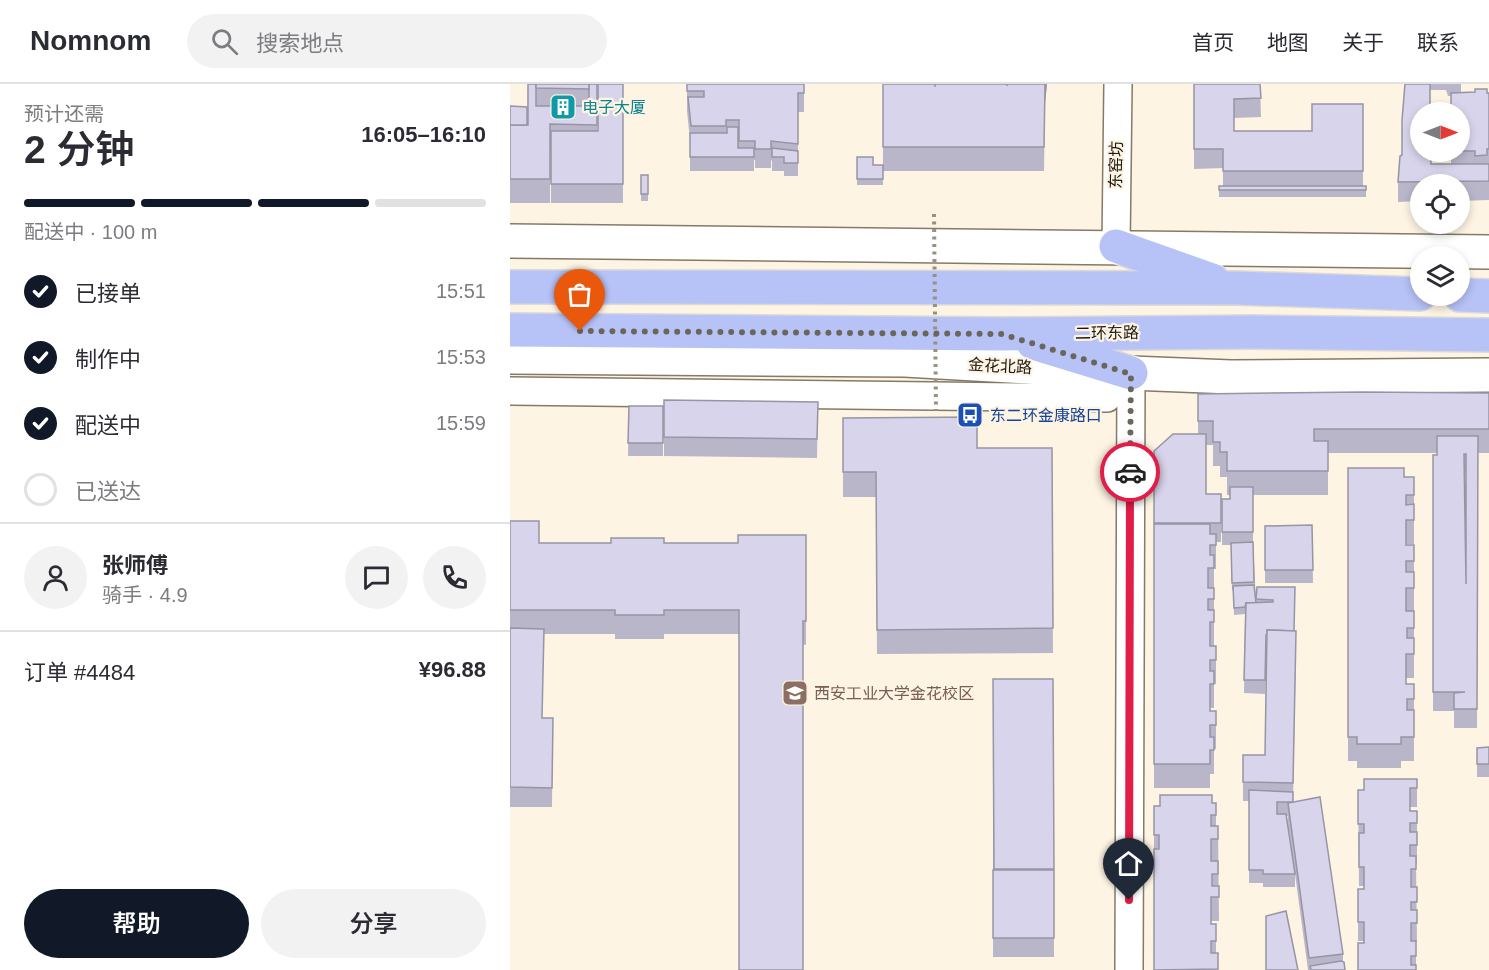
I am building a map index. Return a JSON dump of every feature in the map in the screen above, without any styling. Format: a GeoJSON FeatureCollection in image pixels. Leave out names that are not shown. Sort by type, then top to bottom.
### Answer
{"type":"FeatureCollection","features":[{"type":"Feature","properties":{"kind":"highway"},"geometry":{"type":"LineString","coordinates":[[1116,246],[1236,288]]}},
{"type":"Feature","properties":{"kind":"highway"},"geometry":{"type":"LineString","coordinates":[[510,287],[1236,288],[1410,294]]}},
{"type":"Feature","properties":{"kind":"highway"},"geometry":{"type":"LineString","coordinates":[[1470,295],[1489,296]]}},
{"type":"Feature","properties":{"kind":"highway","name":"二环东路"},"geometry":{"type":"LineString","coordinates":[[510,330],[1002,334],[1252,332],[1489,334]]}},
{"type":"Feature","properties":{"kind":"highway"},"geometry":{"type":"LineString","coordinates":[[1002,334],[1131,374]]}},
{"type":"Feature","properties":{"kind":"main road"},"geometry":{"type":"LineString","coordinates":[[510,241],[1116,246],[1489,252]]}},
{"type":"Feature","properties":{"kind":"main road","name":"金花北路"},"geometry":{"type":"LineString","coordinates":[[510,357],[905,360],[1131,374],[1231,377],[1489,375]]}},
{"type":"Feature","properties":{"kind":"street","name":"东窑坊"},"geometry":{"type":"LineString","coordinates":[[1116,246],[1118,84]]}},
{"type":"Feature","properties":{"kind":"street"},"geometry":{"type":"LineString","coordinates":[[510,391],[1107,398],[1131,374]]}},
{"type":"Feature","properties":{"kind":"street"},"geometry":{"type":"LineString","coordinates":[[1129,970],[1131,374]]}},
{"type":"Feature","properties":{"kind":"path"},"geometry":{"type":"LineString","coordinates":[[934,214],[936,411]]}},
{"type":"Feature","properties":{"kind":"building"},"geometry":{"type":"Polygon","coordinates":[[[528,84],[536,84],[536,106],[589,106],[589,84],[597,84],[597,125],[550,124],[550,179],[510,179],[510,125],[528,125],[528,84]]]}},
{"type":"Feature","properties":{"kind":"building"},"geometry":{"type":"Polygon","coordinates":[[[536,84],[589,84],[589,89],[536,88],[536,84]]]}},
{"type":"Feature","properties":{"kind":"building"},"geometry":{"type":"Polygon","coordinates":[[[598,84],[623,84],[623,184],[551,184],[551,131],[598,131],[598,84]]]}},
{"type":"Feature","properties":{"kind":"building"},"geometry":{"type":"Polygon","coordinates":[[[687,84],[804,84],[804,93],[798,93],[798,144],[771,141],[771,149],[755,149],[755,141],[739,141],[739,120],[726,120],[726,126],[691,126],[688,97],[704,97],[704,91],[687,91],[687,84]]]}},
{"type":"Feature","properties":{"kind":"building"},"geometry":{"type":"Polygon","coordinates":[[[883,84],[1045,84],[1044,147],[883,147],[883,84]]]}},
{"type":"Feature","properties":{"kind":"building"},"geometry":{"type":"Polygon","coordinates":[[[1194,84],[1260,84],[1261,98],[1234,99],[1234,131],[1312,131],[1312,104],[1363,104],[1363,171],[1223,171],[1223,149],[1194,149],[1194,84]]]}},
{"type":"Feature","properties":{"kind":"building"},"geometry":{"type":"Polygon","coordinates":[[[1405,84],[1430,84],[1430,102],[1410,102],[1410,162],[1489,164],[1489,181],[1470,181],[1470,174],[1410,174],[1410,182],[1398,182],[1400,156],[1402,155],[1405,84]]]}},
{"type":"Feature","properties":{"kind":"building"},"geometry":{"type":"Polygon","coordinates":[[[1475,89],[1487,89],[1489,93],[1489,149],[1487,149],[1487,155],[1475,156],[1475,151],[1470,151],[1470,102],[1451,102],[1451,93],[1475,92],[1475,89]]]}},
{"type":"Feature","properties":{"kind":"building"},"geometry":{"type":"Polygon","coordinates":[[[510,106],[527,107],[527,125],[510,125],[510,106]]]}},
{"type":"Feature","properties":{"kind":"building"},"geometry":{"type":"Polygon","coordinates":[[[727,127],[738,127],[738,148],[754,148],[754,157],[690,157],[690,133],[727,133],[727,127]]]}},
{"type":"Feature","properties":{"kind":"building"},"geometry":{"type":"Polygon","coordinates":[[[772,148],[798,151],[798,163],[784,163],[784,157],[772,157],[772,148]]]}},
{"type":"Feature","properties":{"kind":"building"},"geometry":{"type":"Polygon","coordinates":[[[857,157],[873,157],[873,165],[883,165],[883,179],[857,179],[857,157]]]}},
{"type":"Feature","properties":{"kind":"building"},"geometry":{"type":"Polygon","coordinates":[[[641,175],[648,175],[648,194],[641,194],[641,175]]]}},
{"type":"Feature","properties":{"kind":"building"},"geometry":{"type":"Polygon","coordinates":[[[1219,186],[1366,186],[1366,190],[1219,190],[1219,186]]]}},
{"type":"Feature","properties":{"kind":"building"},"geometry":{"type":"Polygon","coordinates":[[[1489,393],[1489,429],[1314,429],[1314,441],[1328,441],[1328,471],[1227,471],[1227,452],[1220,452],[1220,442],[1213,442],[1213,421],[1198,421],[1198,394],[1489,393]]]}},
{"type":"Feature","properties":{"kind":"building"},"geometry":{"type":"Polygon","coordinates":[[[664,400],[818,402],[817,439],[664,437],[664,400]]]}},
{"type":"Feature","properties":{"kind":"building"},"geometry":{"type":"Polygon","coordinates":[[[629,406],[663,406],[663,443],[628,443],[629,406]]]}},
{"type":"Feature","properties":{"kind":"building"},"geometry":{"type":"Polygon","coordinates":[[[977,417],[977,448],[1052,448],[1053,628],[877,630],[876,472],[843,472],[843,418],[977,417]]]}},
{"type":"Feature","properties":{"kind":"building"},"geometry":{"type":"Polygon","coordinates":[[[1173,434],[1206,434],[1206,494],[1221,494],[1221,523],[1154,523],[1154,451],[1173,434]]]}},
{"type":"Feature","properties":{"kind":"building"},"geometry":{"type":"Polygon","coordinates":[[[1437,436],[1478,436],[1477,709],[1454,709],[1454,693],[1465,692],[1433,692],[1433,455],[1437,455],[1437,436]],[[1464,454],[1466,584],[1466,454],[1464,454]]]}},
{"type":"Feature","properties":{"kind":"building"},"geometry":{"type":"Polygon","coordinates":[[[1348,468],[1404,468],[1404,477],[1414,477],[1414,495],[1406,495],[1406,505],[1414,504],[1414,520],[1406,520],[1406,545],[1414,545],[1414,561],[1406,561],[1406,572],[1414,572],[1414,588],[1406,588],[1406,611],[1414,611],[1414,628],[1407,628],[1407,638],[1414,638],[1414,654],[1406,654],[1406,684],[1414,684],[1414,699],[1407,699],[1407,710],[1414,710],[1414,737],[1401,737],[1401,744],[1357,744],[1357,737],[1348,737],[1348,468]]]}},
{"type":"Feature","properties":{"kind":"building"},"geometry":{"type":"Polygon","coordinates":[[[1230,487],[1253,487],[1253,532],[1222,532],[1222,499],[1230,499],[1230,487]]]}},
{"type":"Feature","properties":{"kind":"building"},"geometry":{"type":"Polygon","coordinates":[[[510,521],[539,521],[539,543],[611,543],[611,538],[664,538],[664,543],[738,543],[738,535],[806,535],[806,621],[803,621],[803,970],[739,970],[739,610],[664,610],[664,615],[615,615],[615,610],[510,610],[510,521]]]}},
{"type":"Feature","properties":{"kind":"building"},"geometry":{"type":"Polygon","coordinates":[[[1154,524],[1210,524],[1210,534],[1216,534],[1216,545],[1210,545],[1210,555],[1214,555],[1214,568],[1208,568],[1208,588],[1214,588],[1214,599],[1208,599],[1208,610],[1214,610],[1214,622],[1210,622],[1210,646],[1216,646],[1216,660],[1210,660],[1210,671],[1214,671],[1214,684],[1210,684],[1210,711],[1216,711],[1216,725],[1210,725],[1210,737],[1214,737],[1214,750],[1210,750],[1210,764],[1154,764],[1154,524]]]}},
{"type":"Feature","properties":{"kind":"building"},"geometry":{"type":"Polygon","coordinates":[[[1312,525],[1313,570],[1265,570],[1265,526],[1312,525]]]}},
{"type":"Feature","properties":{"kind":"building"},"geometry":{"type":"Polygon","coordinates":[[[1253,542],[1254,582],[1232,583],[1231,543],[1253,542]]]}},
{"type":"Feature","properties":{"kind":"building"},"geometry":{"type":"Polygon","coordinates":[[[1254,585],[1256,603],[1246,603],[1245,607],[1234,608],[1233,586],[1254,585]]]}},
{"type":"Feature","properties":{"kind":"building"},"geometry":{"type":"Polygon","coordinates":[[[1257,587],[1295,587],[1294,631],[1267,630],[1265,680],[1244,680],[1246,603],[1273,602],[1273,600],[1256,599],[1257,587]]]}},
{"type":"Feature","properties":{"kind":"building"},"geometry":{"type":"Polygon","coordinates":[[[510,628],[544,629],[542,718],[553,718],[552,788],[510,787],[510,628]]]}},
{"type":"Feature","properties":{"kind":"building"},"geometry":{"type":"Polygon","coordinates":[[[1267,630],[1296,631],[1293,783],[1243,782],[1243,755],[1265,755],[1267,630]]]}},
{"type":"Feature","properties":{"kind":"building"},"geometry":{"type":"Polygon","coordinates":[[[993,679],[1053,679],[1054,869],[994,869],[993,679]]]}},
{"type":"Feature","properties":{"kind":"building"},"geometry":{"type":"Polygon","coordinates":[[[1489,747],[1489,764],[1477,764],[1477,748],[1489,747]]]}},
{"type":"Feature","properties":{"kind":"building"},"geometry":{"type":"Polygon","coordinates":[[[1364,779],[1417,779],[1417,788],[1410,788],[1410,811],[1417,811],[1417,823],[1410,823],[1410,832],[1417,832],[1417,845],[1410,845],[1410,856],[1416,856],[1416,869],[1411,869],[1411,887],[1417,887],[1417,902],[1411,902],[1411,910],[1417,910],[1417,923],[1411,923],[1411,941],[1416,941],[1416,956],[1411,956],[1411,965],[1416,965],[1416,970],[1358,970],[1358,943],[1364,943],[1364,922],[1358,922],[1358,889],[1364,889],[1364,867],[1359,867],[1359,833],[1364,833],[1364,824],[1358,824],[1358,790],[1364,790],[1364,779]]]}},
{"type":"Feature","properties":{"kind":"building"},"geometry":{"type":"Polygon","coordinates":[[[1249,790],[1293,792],[1293,802],[1277,802],[1277,814],[1286,814],[1295,874],[1263,874],[1263,870],[1249,870],[1249,790]]]}},
{"type":"Feature","properties":{"kind":"building"},"geometry":{"type":"Polygon","coordinates":[[[1160,795],[1212,795],[1212,803],[1216,803],[1216,815],[1211,815],[1211,826],[1218,826],[1218,839],[1211,839],[1211,861],[1218,861],[1218,874],[1212,874],[1212,886],[1219,886],[1219,897],[1211,897],[1211,924],[1216,924],[1216,941],[1211,941],[1211,953],[1218,953],[1218,969],[1154,970],[1154,849],[1159,849],[1159,835],[1154,835],[1154,806],[1160,806],[1160,795]]]}},
{"type":"Feature","properties":{"kind":"building"},"geometry":{"type":"Polygon","coordinates":[[[1320,797],[1343,954],[1309,958],[1288,803],[1320,797]]]}},
{"type":"Feature","properties":{"kind":"building"},"geometry":{"type":"Polygon","coordinates":[[[993,870],[1054,870],[1054,938],[993,938],[993,870]]]}},
{"type":"Feature","properties":{"kind":"building"},"geometry":{"type":"Polygon","coordinates":[[[1286,911],[1298,970],[1266,970],[1266,916],[1286,911]]]}},
{"type":"Feature","properties":{"kind":"building"},"geometry":{"type":"Polygon","coordinates":[[[1344,962],[1345,970],[1311,970],[1310,966],[1344,962]]]}},
{"type":"Feature","properties":{"kind":"way so far"},"geometry":{"type":"LineString","coordinates":[[580,331],[1002,334],[1131,374],[1130,472]]}},
{"type":"Feature","properties":{"kind":"place","name":"电子大厦"},"geometry":{"type":"Point","coordinates":[563,107]}},
{"type":"Feature","properties":{"kind":"place","name":"东二环金康路口"},"geometry":{"type":"Point","coordinates":[970,415]}},
{"type":"Feature","properties":{"kind":"place","name":"西安工业大学金花校区"},"geometry":{"type":"Point","coordinates":[795,693]}},
{"type":"Feature","properties":{"kind":"route"},"geometry":{"type":"LineString","coordinates":[[1129,900],[1130,472]]}}]}
